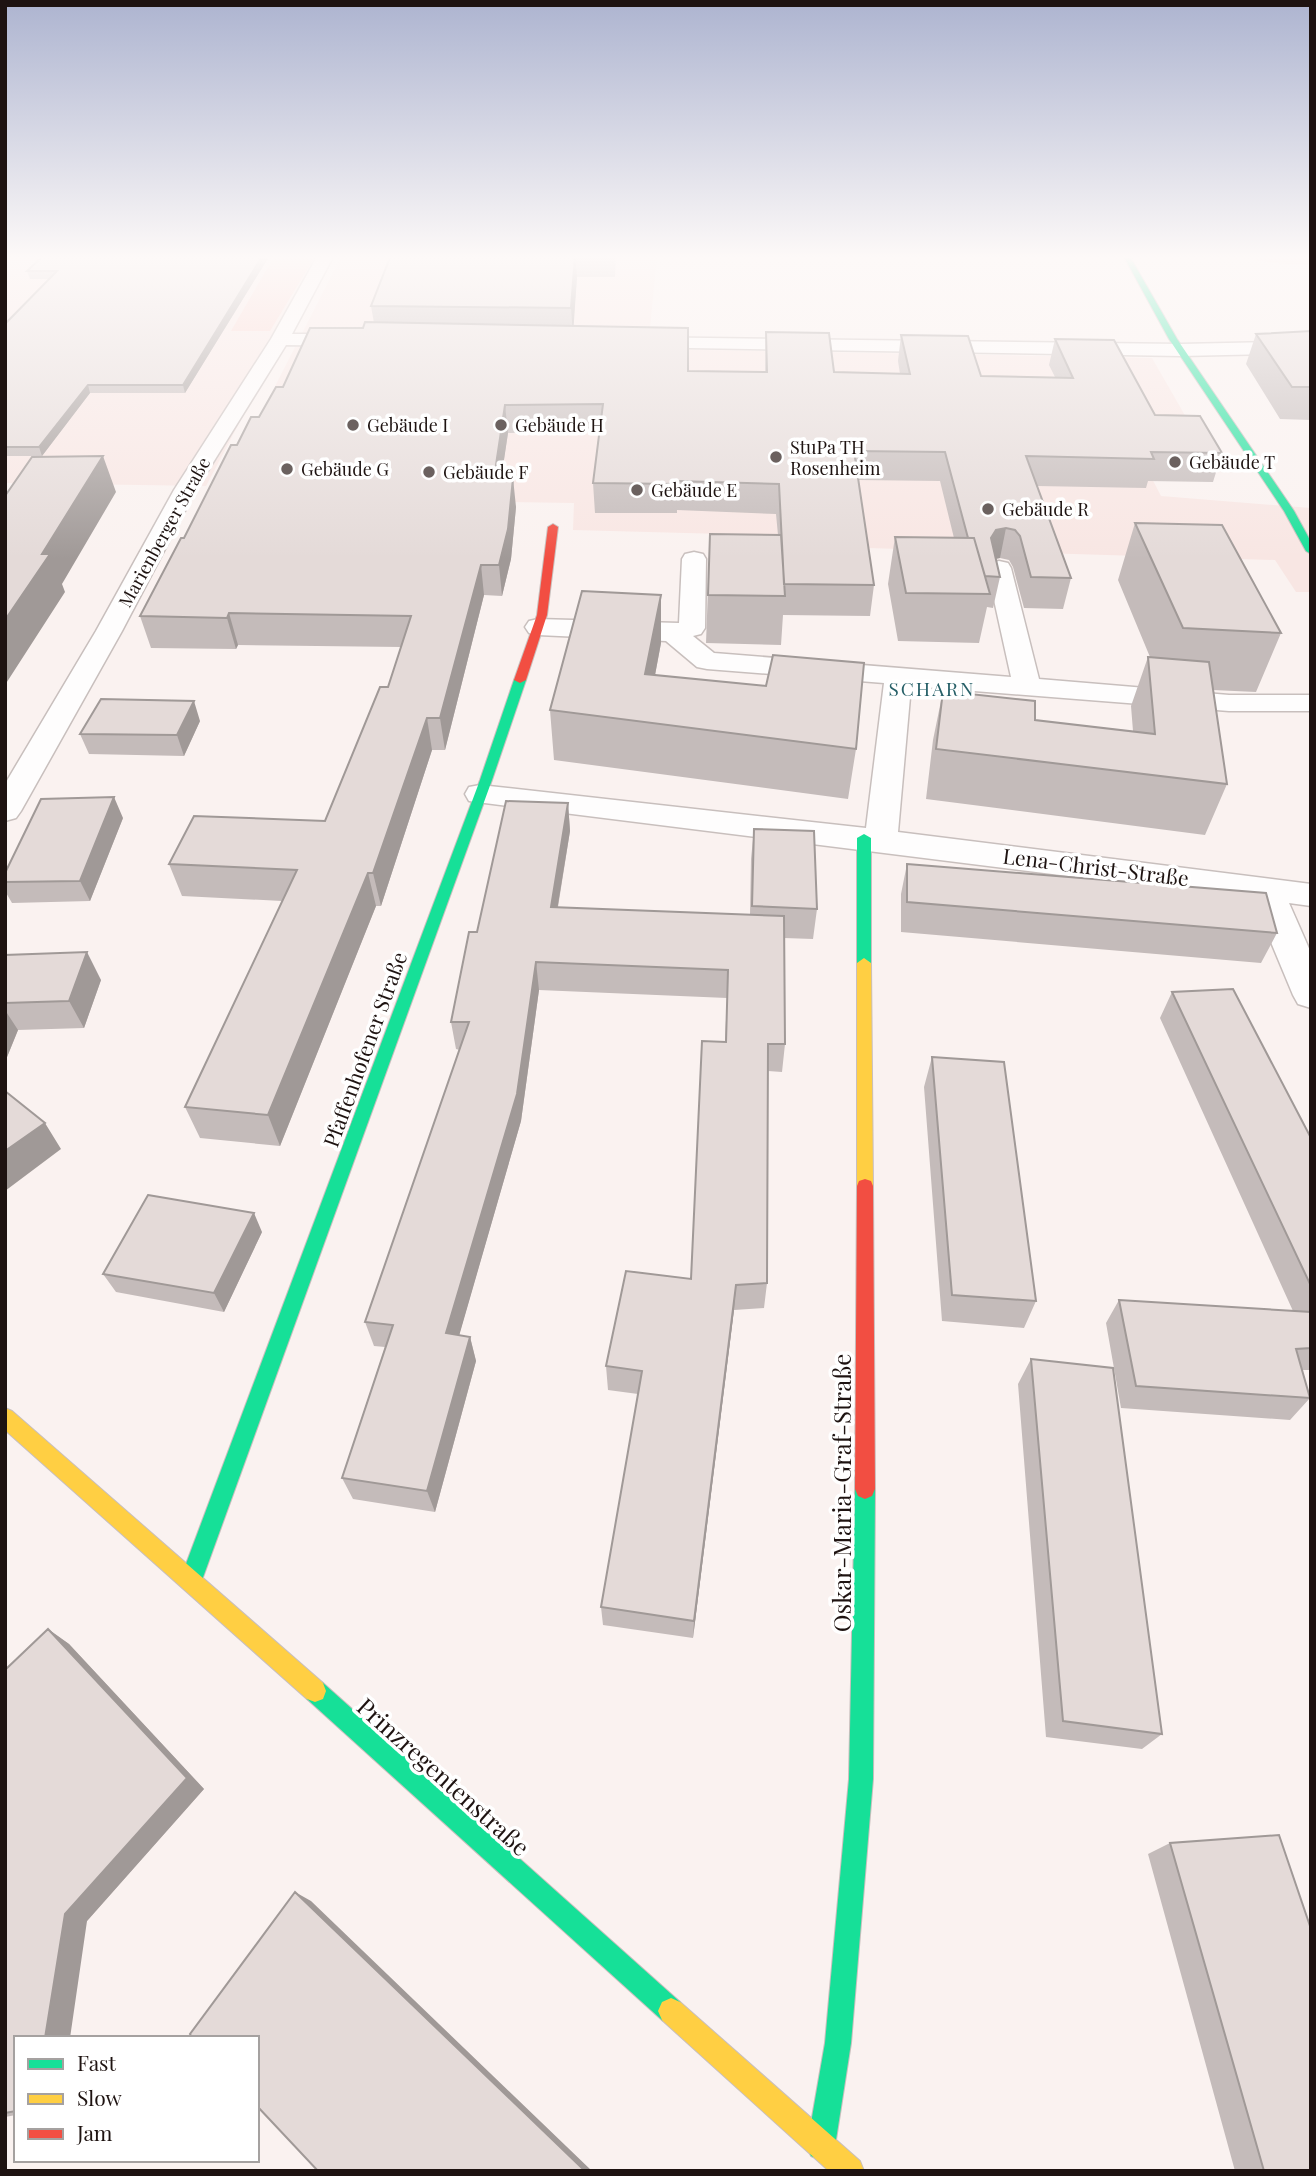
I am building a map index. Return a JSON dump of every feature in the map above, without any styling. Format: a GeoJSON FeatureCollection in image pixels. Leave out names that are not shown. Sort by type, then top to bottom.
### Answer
{"type":"FeatureCollection","features":[{"type":"Feature","properties":{"kind":"street","name":"Marienberger Straße"},"geometry":{"type":"LineString","coordinates":[[5,811],[109,631],[185,491],[269,357]]}},
{"type":"Feature","properties":{"kind":"street"},"geometry":{"type":"LineString","coordinates":[[1185,357],[1289,511],[1311,551]]}},
{"type":"Feature","properties":{"kind":"street","name":"Pfaffenhofener Straße"},"geometry":{"type":"LineString","coordinates":[[191,1580],[480,794],[538,627],[542,615],[553,527]]}},
{"type":"Feature","properties":{"kind":"street"},"geometry":{"type":"LineString","coordinates":[[538,627],[673,633],[692,628],[694,559]]}},
{"type":"Feature","properties":{"kind":"street"},"geometry":{"type":"LineString","coordinates":[[999,568],[1027,687]]}},
{"type":"Feature","properties":{"kind":"street"},"geometry":{"type":"LineString","coordinates":[[673,633],[707,661],[1027,687],[1233,713],[1311,703]]}},
{"type":"Feature","properties":{"kind":"street"},"geometry":{"type":"LineString","coordinates":[[873,839],[898,677]]}},
{"type":"Feature","properties":{"kind":"street","name":"Lena-Christ-Straße"},"geometry":{"type":"LineString","coordinates":[[480,794],[873,839],[1265,887],[1311,895]]}},
{"type":"Feature","properties":{"kind":"street","name":"Oskar-Maria-Graf-Straße"},"geometry":{"type":"LineString","coordinates":[[821,2146],[838,2043],[861,1779],[873,839]]}},
{"type":"Feature","properties":{"kind":"street"},"geometry":{"type":"LineString","coordinates":[[1265,887],[1311,995]]}},
{"type":"Feature","properties":{"kind":"street","name":"Prinzregentenstraße"},"geometry":{"type":"LineString","coordinates":[[5,1417],[191,1580],[850,2171]]}},
{"type":"Feature","properties":{"kind":"shaded area"},"geometry":{"type":"Polygon","coordinates":[[[5,357],[274,357],[206,486],[5,483],[5,357]]]}},
{"type":"Feature","properties":{"kind":"shaded area"},"geometry":{"type":"Polygon","coordinates":[[[290,357],[1152,358],[1198,438],[1130,436],[1161,496],[1311,508],[1311,592],[1296,592],[1275,560],[766,545],[761,535],[573,530],[574,503],[218,498],[290,357]]]}},
{"type":"Feature","properties":{"kind":"building"},"geometry":{"type":"Polygon","coordinates":[[[5,357],[201,357],[183,385],[88,385],[39,447],[5,447],[5,357]]]}},
{"type":"Feature","properties":{"kind":"building"},"geometry":{"type":"Polygon","coordinates":[[[297,357],[688,357],[688,371],[767,372],[767,357],[832,357],[834,372],[910,374],[906,357],[975,357],[981,376],[1073,378],[1063,357],[1123,357],[1155,415],[1200,416],[1222,453],[1151,452],[1154,459],[1026,456],[1071,578],[1031,577],[1020,536],[1015,530],[1006,528],[996,530],[991,538],[1000,577],[985,576],[974,538],[968,538],[945,452],[854,451],[874,585],[784,584],[779,484],[678,481],[678,484],[593,483],[603,404],[505,405],[494,478],[513,478],[508,529],[499,565],[481,565],[440,718],[427,718],[373,873],[368,873],[268,1115],[185,1107],[297,870],[169,864],[194,816],[325,821],[380,687],[388,687],[411,616],[229,613],[227,618],[140,616],[181,538],[184,538],[231,445],[237,445],[251,417],[259,417],[276,387],[283,387],[297,357]]]}},
{"type":"Feature","properties":{"kind":"building"},"geometry":{"type":"Polygon","coordinates":[[[1271,357],[1311,357],[1311,387],[1292,387],[1271,357]]]}},
{"type":"Feature","properties":{"kind":"building"},"geometry":{"type":"Polygon","coordinates":[[[103,456],[42,554],[50,554],[5,620],[5,496],[32,457],[103,456]]]}},
{"type":"Feature","properties":{"kind":"building"},"geometry":{"type":"Polygon","coordinates":[[[1135,523],[1222,525],[1281,633],[1183,628],[1135,523]]]}},
{"type":"Feature","properties":{"kind":"building"},"geometry":{"type":"Polygon","coordinates":[[[710,534],[781,535],[785,596],[708,595],[710,534]]]}},
{"type":"Feature","properties":{"kind":"building"},"geometry":{"type":"Polygon","coordinates":[[[895,537],[974,538],[990,594],[906,593],[895,537]]]}},
{"type":"Feature","properties":{"kind":"building"},"geometry":{"type":"Polygon","coordinates":[[[582,591],[661,595],[645,674],[766,686],[773,655],[864,663],[856,749],[550,710],[582,591]]]}},
{"type":"Feature","properties":{"kind":"building"},"geometry":{"type":"Polygon","coordinates":[[[1148,657],[1209,662],[1227,784],[936,749],[943,691],[1035,701],[1035,720],[1155,734],[1148,657]]]}},
{"type":"Feature","properties":{"kind":"building"},"geometry":{"type":"Polygon","coordinates":[[[101,699],[194,701],[177,735],[80,734],[101,699]]]}},
{"type":"Feature","properties":{"kind":"building"},"geometry":{"type":"Polygon","coordinates":[[[114,797],[80,881],[5,882],[5,873],[41,799],[114,797]]]}},
{"type":"Feature","properties":{"kind":"building"},"geometry":{"type":"Polygon","coordinates":[[[506,801],[568,803],[551,907],[784,916],[785,1044],[768,1044],[767,1283],[736,1285],[694,1621],[601,1607],[642,1371],[606,1366],[626,1271],[691,1279],[702,1041],[726,1042],[728,970],[536,962],[517,1094],[446,1333],[470,1337],[427,1491],[342,1478],[393,1325],[365,1322],[469,1022],[451,1022],[469,932],[477,932],[506,801]]]}},
{"type":"Feature","properties":{"kind":"building"},"geometry":{"type":"Polygon","coordinates":[[[754,829],[814,831],[817,909],[752,906],[754,829]]]}},
{"type":"Feature","properties":{"kind":"building"},"geometry":{"type":"Polygon","coordinates":[[[907,864],[1266,893],[1277,933],[907,902],[907,864]]]}},
{"type":"Feature","properties":{"kind":"building"},"geometry":{"type":"Polygon","coordinates":[[[87,952],[69,1001],[5,1003],[5,955],[87,952]]]}},
{"type":"Feature","properties":{"kind":"building"},"geometry":{"type":"Polygon","coordinates":[[[1233,989],[1311,1138],[1311,1286],[1172,992],[1233,989]]]}},
{"type":"Feature","properties":{"kind":"building"},"geometry":{"type":"Polygon","coordinates":[[[932,1057],[1004,1062],[1036,1301],[952,1295],[932,1057]]]}},
{"type":"Feature","properties":{"kind":"building"},"geometry":{"type":"Polygon","coordinates":[[[5,1091],[45,1123],[5,1151],[5,1091]]]}},
{"type":"Feature","properties":{"kind":"building"},"geometry":{"type":"Polygon","coordinates":[[[148,1195],[254,1213],[214,1293],[103,1274],[148,1195]]]}},
{"type":"Feature","properties":{"kind":"building"},"geometry":{"type":"Polygon","coordinates":[[[1119,1300],[1311,1312],[1311,1348],[1296,1349],[1310,1398],[1136,1386],[1119,1300]]]}},
{"type":"Feature","properties":{"kind":"building"},"geometry":{"type":"Polygon","coordinates":[[[1031,1359],[1113,1368],[1162,1734],[1063,1721],[1031,1359]]]}},
{"type":"Feature","properties":{"kind":"building"},"geometry":{"type":"Polygon","coordinates":[[[48,1629],[187,1778],[65,1914],[45,2036],[14,2036],[14,2111],[5,2113],[5,1670],[48,1629]]]}},
{"type":"Feature","properties":{"kind":"building"},"geometry":{"type":"Polygon","coordinates":[[[1279,1835],[1311,1929],[1311,2171],[1264,2171],[1170,1843],[1279,1835]]]}},
{"type":"Feature","properties":{"kind":"building"},"geometry":{"type":"Polygon","coordinates":[[[295,1892],[585,2171],[318,2171],[259,2108],[259,2036],[190,2034],[295,1892]]]}},
{"type":"Feature","properties":{"kind":"traffic: fast"},"geometry":{"type":"LineString","coordinates":[[1185,357],[1289,511],[1311,551]]}},
{"type":"Feature","properties":{"kind":"traffic: fast"},"geometry":{"type":"LineString","coordinates":[[191,1580],[486,780],[520,680]]}},
{"type":"Feature","properties":{"kind":"traffic: fast"},"geometry":{"type":"LineString","coordinates":[[864,838],[864,963]]}},
{"type":"Feature","properties":{"kind":"traffic: fast"},"geometry":{"type":"LineString","coordinates":[[821,2146],[838,2043],[861,1779],[865,1489]]}},
{"type":"Feature","properties":{"kind":"traffic: fast"},"geometry":{"type":"LineString","coordinates":[[315,1691],[671,2011]]}},
{"type":"Feature","properties":{"kind":"traffic: slow"},"geometry":{"type":"LineString","coordinates":[[864,963],[865,1186]]}},
{"type":"Feature","properties":{"kind":"traffic: slow"},"geometry":{"type":"LineString","coordinates":[[5,1417],[315,1691]]}},
{"type":"Feature","properties":{"kind":"traffic: slow"},"geometry":{"type":"LineString","coordinates":[[671,2011],[850,2171]]}},
{"type":"Feature","properties":{"kind":"traffic: jam"},"geometry":{"type":"LineString","coordinates":[[520,680],[542,615],[553,527]]}},
{"type":"Feature","properties":{"kind":"traffic: jam"},"geometry":{"type":"LineString","coordinates":[[865,1186],[865,1489]]}},
{"type":"Feature","properties":{"kind":"place","name":"Gebäude I"},"geometry":{"type":"Point","coordinates":[353,425]}},
{"type":"Feature","properties":{"kind":"place","name":"Gebäude H"},"geometry":{"type":"Point","coordinates":[501,425]}},
{"type":"Feature","properties":{"kind":"place","name":"StuPa TH Rosenheim"},"geometry":{"type":"Point","coordinates":[776,457]}},
{"type":"Feature","properties":{"kind":"place","name":"Gebäude T"},"geometry":{"type":"Point","coordinates":[1175,462]}},
{"type":"Feature","properties":{"kind":"place","name":"Gebäude G"},"geometry":{"type":"Point","coordinates":[287,469]}},
{"type":"Feature","properties":{"kind":"place","name":"Gebäude F"},"geometry":{"type":"Point","coordinates":[429,472]}},
{"type":"Feature","properties":{"kind":"place","name":"Gebäude E"},"geometry":{"type":"Point","coordinates":[637,490]}},
{"type":"Feature","properties":{"kind":"place","name":"Gebäude R"},"geometry":{"type":"Point","coordinates":[988,509]}},
{"type":"Feature","properties":{"kind":"district","name":"SCHARN"},"geometry":{"type":"Point","coordinates":[932,688]}}]}
